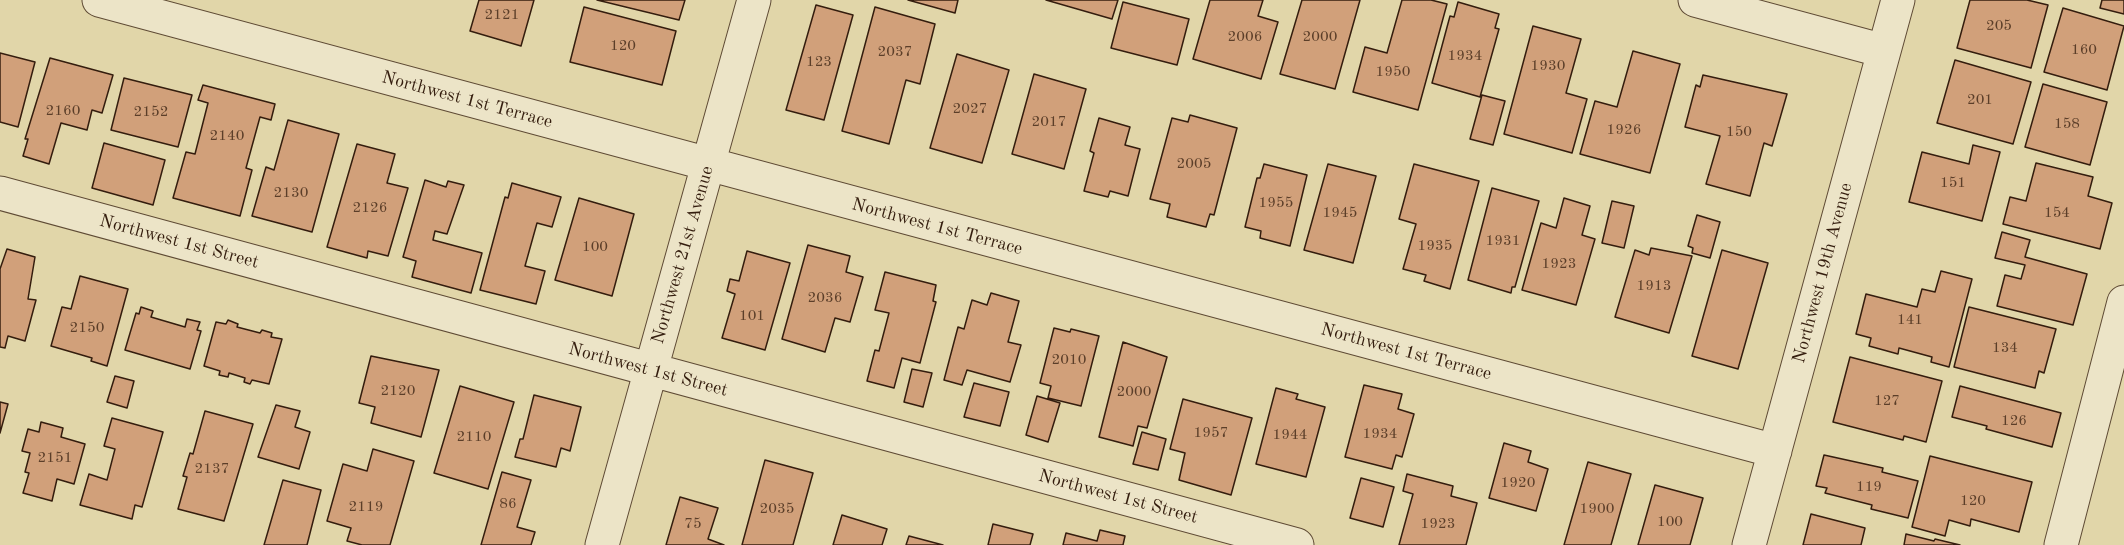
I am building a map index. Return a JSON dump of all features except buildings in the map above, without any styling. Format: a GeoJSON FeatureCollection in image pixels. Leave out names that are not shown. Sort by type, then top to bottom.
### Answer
{"type":"FeatureCollection","features":[{"type":"Feature","properties":{"kind":"street","name":"Northwest 1st Terrace"},"geometry":{"type":"LineString","coordinates":[[99,0],[1775,451]]}},
{"type":"Feature","properties":{"kind":"street","name":"Northwest 21st Avenue"},"geometry":{"type":"LineString","coordinates":[[602,545],[754,0]]}},
{"type":"Feature","properties":{"kind":"street"},"geometry":{"type":"LineString","coordinates":[[1695,0],[1884,51]]}},
{"type":"Feature","properties":{"kind":"street","name":"Northwest 19th Avenue"},"geometry":{"type":"LineString","coordinates":[[1749,545],[1898,0]]}},
{"type":"Feature","properties":{"kind":"street","name":"Northwest 1st Street"},"geometry":{"type":"LineString","coordinates":[[0,193],[1297,545]]}},
{"type":"Feature","properties":{"kind":"street"},"geometry":{"type":"LineString","coordinates":[[2061,545],[2124,302]]}}]}
